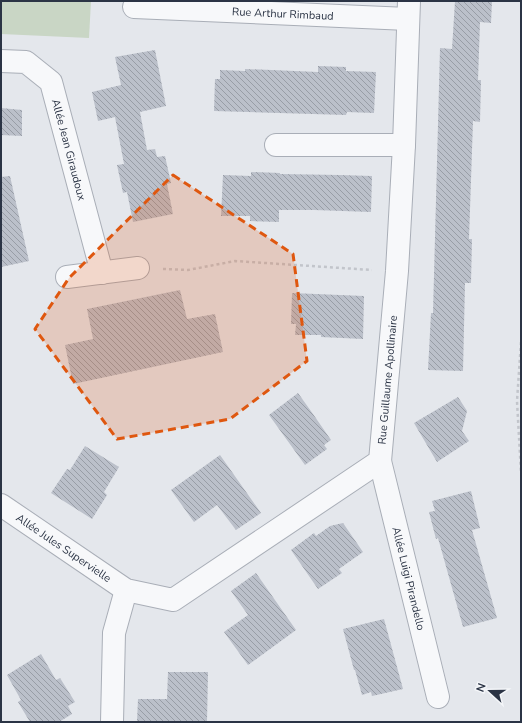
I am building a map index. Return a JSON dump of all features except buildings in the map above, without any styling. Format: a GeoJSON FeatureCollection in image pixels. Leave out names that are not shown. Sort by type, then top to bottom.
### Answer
{"type":"FeatureCollection","features":[{"type":"Feature","properties":{"kind":"street","name":"Rue Arthur Rimbaud"},"geometry":{"type":"LineString","coordinates":[[134,7],[409,10]]}},
{"type":"Feature","properties":{"kind":"street","name":"Rue Guillaume Apollinaire"},"geometry":{"type":"LineString","coordinates":[[380,461],[397,271],[404,145],[409,10]]}},
{"type":"Feature","properties":{"kind":"street","name":"Allée Jean Giraudoux"},"geometry":{"type":"LineString","coordinates":[[1,62],[26,62],[51,82],[102,272]]}},
{"type":"Feature","properties":{"kind":"street"},"geometry":{"type":"LineString","coordinates":[[276,145],[404,145]]}},
{"type":"Feature","properties":{"kind":"street"},"geometry":{"type":"LineString","coordinates":[[67,277],[138,268]]}},
{"type":"Feature","properties":{"kind":"street"},"geometry":{"type":"LineString","coordinates":[[112,722],[114,633],[126,590],[173,600],[380,461]]}},
{"type":"Feature","properties":{"kind":"street","name":"Allée Luigi Pirandello"},"geometry":{"type":"LineString","coordinates":[[380,461],[438,696]]}},
{"type":"Feature","properties":{"kind":"street","name":"Allée Jules Supervielle"},"geometry":{"type":"LineString","coordinates":[[1,505],[126,590]]}},
{"type":"Feature","properties":{"kind":"path"},"geometry":{"type":"LineString","coordinates":[[138,268],[188,270],[235,261],[397,271]]}},
{"type":"Feature","properties":{"kind":"path"},"geometry":{"type":"LineString","coordinates":[[521,342],[517,402],[521,473]]}},
{"type":"Feature","properties":{"kind":"highlighted area"},"geometry":{"type":"Polygon","coordinates":[[[173,175],[293,254],[307,361],[230,419],[117,439],[35,329],[69,278],[173,175]]]}},
{"type":"Feature","properties":{"kind":"green space"},"geometry":{"type":"Polygon","coordinates":[[[1,1],[91,1],[89,38],[1,34],[1,1]]]}}]}
